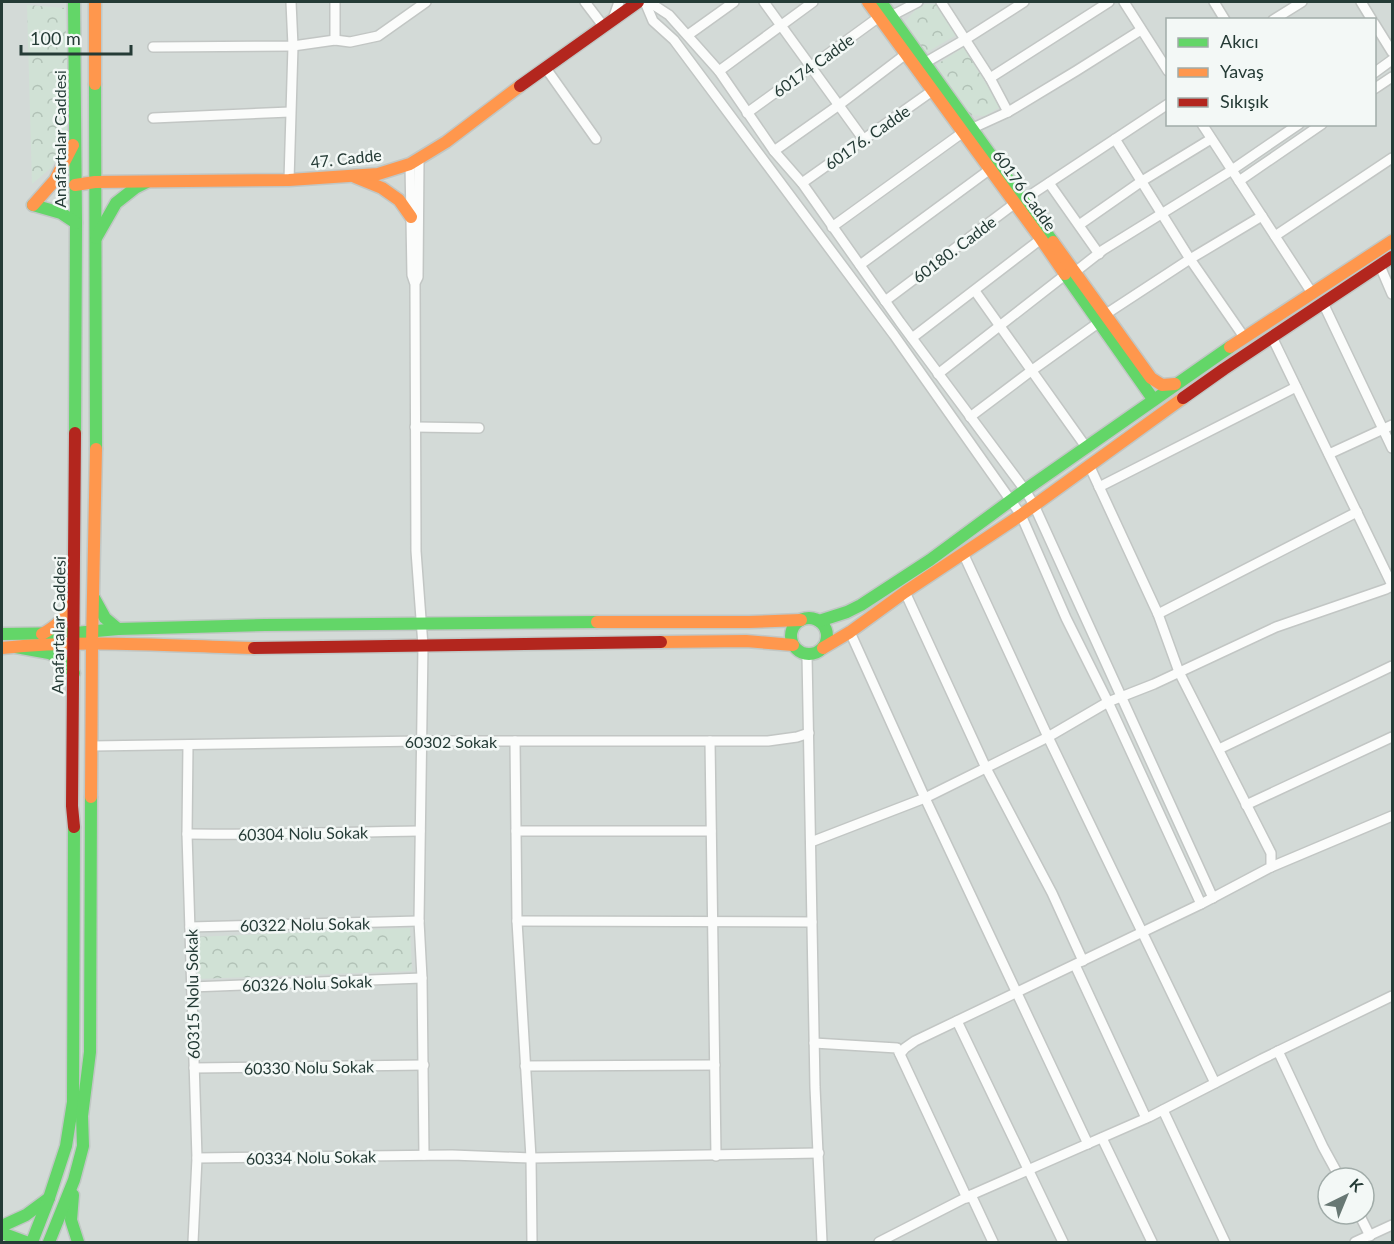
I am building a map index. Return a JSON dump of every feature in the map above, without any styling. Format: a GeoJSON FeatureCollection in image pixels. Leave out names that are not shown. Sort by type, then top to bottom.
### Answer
{"type":"FeatureCollection","features":[{"type":"Feature","properties":{"kind":"main road","name":"Anafartalar Caddesi"},"geometry":{"type":"LineString","coordinates":[[32,1242],[66,1146],[73,1102],[74,819],[72,806],[76,223],[74,2]]}},
{"type":"Feature","properties":{"kind":"main road"},"geometry":{"type":"LineString","coordinates":[[50,1242],[74,1180],[83,1146],[82,1116],[90,1052],[96,453],[95,2]]}},
{"type":"Feature","properties":{"kind":"main road","name":"47. Cadde"},"geometry":{"type":"LineString","coordinates":[[75,185],[95,182],[289,180],[378,174],[415,161],[446,142],[545,67],[639,2]]}},
{"type":"Feature","properties":{"kind":"main road","name":"60176 Cadde"},"geometry":{"type":"LineString","coordinates":[[868,2],[885,17],[906,54],[920,66],[932,91],[967,130],[989,170],[1019,202],[1041,239],[1070,274],[1102,319],[1153,399]]}},
{"type":"Feature","properties":{"kind":"main road"},"geometry":{"type":"LineString","coordinates":[[881,2],[885,17],[1070,274]]}},
{"type":"Feature","properties":{"kind":"main road"},"geometry":{"type":"LineString","coordinates":[[74,142],[55,180],[33,205],[65,214],[76,223]]}},
{"type":"Feature","properties":{"kind":"main road"},"geometry":{"type":"LineString","coordinates":[[351,176],[382,188],[399,200],[411,217]]}},
{"type":"Feature","properties":{"kind":"main road"},"geometry":{"type":"LineString","coordinates":[[95,240],[116,203],[147,182]]}},
{"type":"Feature","properties":{"kind":"main road"},"geometry":{"type":"LineString","coordinates":[[819,621],[861,605],[930,560],[1153,399],[1392,241]]}},
{"type":"Feature","properties":{"kind":"main road"},"geometry":{"type":"LineString","coordinates":[[823,648],[826,643],[826,632],[819,621],[807,618],[796,623],[792,628],[790,634],[793,645],[801,653],[807,655],[813,654],[850,632],[1034,505],[1224,369],[1392,257]]}},
{"type":"Feature","properties":{"kind":"main road"},"geometry":{"type":"LineString","coordinates":[[1102,319],[1151,378],[1160,385],[1176,384]]}},
{"type":"Feature","properties":{"kind":"main road"},"geometry":{"type":"LineString","coordinates":[[42,634],[62,621],[69,612],[75,593]]}},
{"type":"Feature","properties":{"kind":"main road"},"geometry":{"type":"LineString","coordinates":[[93,596],[105,618],[118,629]]}},
{"type":"Feature","properties":{"kind":"main road"},"geometry":{"type":"LineString","coordinates":[[93,637],[118,629],[265,625],[801,620]]}},
{"type":"Feature","properties":{"kind":"main road"},"geometry":{"type":"LineString","coordinates":[[2,634],[42,634],[74,638]]}},
{"type":"Feature","properties":{"kind":"main road"},"geometry":{"type":"LineString","coordinates":[[2,648],[93,637],[263,648],[746,641],[793,645]]}},
{"type":"Feature","properties":{"kind":"main road"},"geometry":{"type":"LineString","coordinates":[[16,647],[49,653],[62,659],[74,673]]}},
{"type":"Feature","properties":{"kind":"main road"},"geometry":{"type":"LineString","coordinates":[[74,1180],[71,1221],[78,1242]]}},
{"type":"Feature","properties":{"kind":"main road"},"geometry":{"type":"LineString","coordinates":[[2,1226],[30,1213],[39,1203],[49,1198]]}},
{"type":"Feature","properties":{"kind":"main road"},"geometry":{"type":"LineString","coordinates":[[2,1233],[26,1242]]}},
{"type":"Feature","properties":{"kind":"street"},"geometry":{"type":"LineString","coordinates":[[289,180],[291,2]]}},
{"type":"Feature","properties":{"kind":"street"},"geometry":{"type":"LineString","coordinates":[[334,40],[335,2]]}},
{"type":"Feature","properties":{"kind":"street"},"geometry":{"type":"LineString","coordinates":[[153,47],[292,46],[334,40],[350,42],[378,36],[426,2]]}},
{"type":"Feature","properties":{"kind":"street"},"geometry":{"type":"LineString","coordinates":[[585,2],[608,24],[619,2]]}},
{"type":"Feature","properties":{"kind":"street"},"geometry":{"type":"LineString","coordinates":[[647,2],[669,15],[719,72],[774,151],[802,183],[938,374],[1025,490],[1034,505],[1213,898]]}},
{"type":"Feature","properties":{"kind":"street"},"geometry":{"type":"LineString","coordinates":[[647,2],[653,21],[674,40],[868,300],[1020,514],[1066,618],[1108,702],[1201,904]]}},
{"type":"Feature","properties":{"kind":"street"},"geometry":{"type":"LineString","coordinates":[[666,2],[669,15]]}},
{"type":"Feature","properties":{"kind":"street"},"geometry":{"type":"LineString","coordinates":[[688,35],[734,2]]}},
{"type":"Feature","properties":{"kind":"street"},"geometry":{"type":"LineString","coordinates":[[764,2],[864,140]]}},
{"type":"Feature","properties":{"kind":"street"},"geometry":{"type":"LineString","coordinates":[[719,72],[813,2]]}},
{"type":"Feature","properties":{"kind":"street","name":"60174 Cadde"},"geometry":{"type":"LineString","coordinates":[[747,113],[885,17],[918,2]]}},
{"type":"Feature","properties":{"kind":"street"},"geometry":{"type":"LineString","coordinates":[[941,2],[990,78],[1008,112]]}},
{"type":"Feature","properties":{"kind":"street"},"geometry":{"type":"LineString","coordinates":[[920,66],[1024,2]]}},
{"type":"Feature","properties":{"kind":"street"},"geometry":{"type":"LineString","coordinates":[[990,78],[1109,2]]}},
{"type":"Feature","properties":{"kind":"street"},"geometry":{"type":"LineString","coordinates":[[1124,2],[1166,69]]}},
{"type":"Feature","properties":{"kind":"street"},"geometry":{"type":"LineString","coordinates":[[1214,2],[1225,18]]}},
{"type":"Feature","properties":{"kind":"street"},"geometry":{"type":"LineString","coordinates":[[1276,18],[1302,2]]}},
{"type":"Feature","properties":{"kind":"street"},"geometry":{"type":"LineString","coordinates":[[1361,2],[1371,18]]}},
{"type":"Feature","properties":{"kind":"street"},"geometry":{"type":"LineString","coordinates":[[1376,26],[1392,52]]}},
{"type":"Feature","properties":{"kind":"street"},"geometry":{"type":"LineString","coordinates":[[832,227],[967,130],[1008,112],[1141,30]]}},
{"type":"Feature","properties":{"kind":"street"},"geometry":{"type":"LineString","coordinates":[[774,151],[906,54]]}},
{"type":"Feature","properties":{"kind":"street"},"geometry":{"type":"LineString","coordinates":[[1376,72],[1392,60]]}},
{"type":"Feature","properties":{"kind":"street"},"geometry":{"type":"LineString","coordinates":[[545,67],[596,139]]}},
{"type":"Feature","properties":{"kind":"street"},"geometry":{"type":"LineString","coordinates":[[1376,88],[1392,77]]}},
{"type":"Feature","properties":{"kind":"street","name":"60176. Cadde"},"geometry":{"type":"LineString","coordinates":[[802,183],[932,91]]}},
{"type":"Feature","properties":{"kind":"street","name":"60180. Cadde"},"geometry":{"type":"LineString","coordinates":[[885,301],[1019,202],[1166,105]]}},
{"type":"Feature","properties":{"kind":"street"},"geometry":{"type":"LineString","coordinates":[[153,118],[290,112]]}},
{"type":"Feature","properties":{"kind":"street"},"geometry":{"type":"LineString","coordinates":[[1203,126],[1312,293]]}},
{"type":"Feature","properties":{"kind":"street"},"geometry":{"type":"LineString","coordinates":[[938,374],[1070,274],[1232,171],[1295,126]]}},
{"type":"Feature","properties":{"kind":"street"},"geometry":{"type":"LineString","coordinates":[[1239,181],[1319,126]]}},
{"type":"Feature","properties":{"kind":"street"},"geometry":{"type":"LineString","coordinates":[[1115,139],[1190,259],[1245,337]]}},
{"type":"Feature","properties":{"kind":"street"},"geometry":{"type":"LineString","coordinates":[[1079,225],[1142,181],[1211,139]]}},
{"type":"Feature","properties":{"kind":"street"},"geometry":{"type":"LineString","coordinates":[[1275,236],[1392,158]]}},
{"type":"Feature","properties":{"kind":"street"},"geometry":{"type":"LineString","coordinates":[[415,161],[411,217],[412,275],[415,284],[416,551],[423,646],[419,921],[424,1065],[424,1155]]}},
{"type":"Feature","properties":{"kind":"street"},"geometry":{"type":"LineString","coordinates":[[415,161],[418,277],[415,284]]}},
{"type":"Feature","properties":{"kind":"street"},"geometry":{"type":"LineString","coordinates":[[860,265],[989,170]]}},
{"type":"Feature","properties":{"kind":"street"},"geometry":{"type":"LineString","coordinates":[[1049,183],[1099,254]]}},
{"type":"Feature","properties":{"kind":"street"},"geometry":{"type":"LineString","coordinates":[[970,417],[1102,319],[1190,259],[1262,216]]}},
{"type":"Feature","properties":{"kind":"street"},"geometry":{"type":"LineString","coordinates":[[912,338],[1041,239]]}},
{"type":"Feature","properties":{"kind":"street"},"geometry":{"type":"LineString","coordinates":[[1380,266],[1392,294]]}},
{"type":"Feature","properties":{"kind":"street"},"geometry":{"type":"LineString","coordinates":[[975,291],[1086,447]]}},
{"type":"Feature","properties":{"kind":"street"},"geometry":{"type":"LineString","coordinates":[[1323,303],[1388,427],[1392,448]]}},
{"type":"Feature","properties":{"kind":"street"},"geometry":{"type":"LineString","coordinates":[[811,842],[926,798],[1048,736],[1108,702],[1276,627],[1392,585],[1272,337]]}},
{"type":"Feature","properties":{"kind":"street"},"geometry":{"type":"LineString","coordinates":[[1099,487],[1296,387]]}},
{"type":"Feature","properties":{"kind":"street"},"geometry":{"type":"LineString","coordinates":[[415,427],[479,428]]}},
{"type":"Feature","properties":{"kind":"street"},"geometry":{"type":"LineString","coordinates":[[1329,454],[1388,427]]}},
{"type":"Feature","properties":{"kind":"street"},"geometry":{"type":"LineString","coordinates":[[1089,465],[1158,614],[1179,672],[1271,853],[1271,867]]}},
{"type":"Feature","properties":{"kind":"street"},"geometry":{"type":"LineString","coordinates":[[1158,614],[1357,512]]}},
{"type":"Feature","properties":{"kind":"street"},"geometry":{"type":"LineString","coordinates":[[963,553],[1048,736],[1215,1083]]}},
{"type":"Feature","properties":{"kind":"street"},"geometry":{"type":"LineString","coordinates":[[905,592],[986,768],[1052,893],[1079,963],[1146,1118]]}},
{"type":"Feature","properties":{"kind":"street"},"geometry":{"type":"LineString","coordinates":[[850,632],[1088,1144]]}},
{"type":"Feature","properties":{"kind":"street"},"geometry":{"type":"LineString","coordinates":[[807,655],[814,1043],[822,1242]]}},
{"type":"Feature","properties":{"kind":"street"},"geometry":{"type":"LineString","coordinates":[[1219,749],[1392,666]]}},
{"type":"Feature","properties":{"kind":"street","name":"60302 Sokak"},"geometry":{"type":"LineString","coordinates":[[92,746],[422,741],[768,741],[798,737],[809,733]]}},
{"type":"Feature","properties":{"kind":"street"},"geometry":{"type":"LineString","coordinates":[[1246,805],[1392,737]]}},
{"type":"Feature","properties":{"kind":"street"},"geometry":{"type":"LineString","coordinates":[[515,741],[517,921],[531,1158],[532,1242]]}},
{"type":"Feature","properties":{"kind":"street"},"geometry":{"type":"LineString","coordinates":[[710,741],[716,1156]]}},
{"type":"Feature","properties":{"kind":"street","name":"60315 Nolu Sokak"},"geometry":{"type":"LineString","coordinates":[[188,745],[187,834],[197,1158],[193,1242]]}},
{"type":"Feature","properties":{"kind":"street"},"geometry":{"type":"LineString","coordinates":[[900,1054],[915,1041],[1201,904],[1271,867],[1392,816]]}},
{"type":"Feature","properties":{"kind":"street","name":"60304 Nolu Sokak"},"geometry":{"type":"LineString","coordinates":[[187,834],[277,835],[420,831]]}},
{"type":"Feature","properties":{"kind":"street"},"geometry":{"type":"LineString","coordinates":[[516,831],[711,831]]}},
{"type":"Feature","properties":{"kind":"street","name":"60322 Nolu Sokak"},"geometry":{"type":"LineString","coordinates":[[190,927],[419,921]]}},
{"type":"Feature","properties":{"kind":"street"},"geometry":{"type":"LineString","coordinates":[[517,921],[812,922]]}},
{"type":"Feature","properties":{"kind":"street","name":"60326 Nolu Sokak"},"geometry":{"type":"LineString","coordinates":[[191,987],[422,978]]}},
{"type":"Feature","properties":{"kind":"street"},"geometry":{"type":"LineString","coordinates":[[879,1242],[969,1197],[1163,1110],[1392,996]]}},
{"type":"Feature","properties":{"kind":"street"},"geometry":{"type":"LineString","coordinates":[[957,1021],[1063,1242]]}},
{"type":"Feature","properties":{"kind":"street"},"geometry":{"type":"LineString","coordinates":[[814,1043],[897,1048],[993,1242]]}},
{"type":"Feature","properties":{"kind":"street"},"geometry":{"type":"LineString","coordinates":[[1278,1051],[1333,1166]]}},
{"type":"Feature","properties":{"kind":"street","name":"60330 Nolu Sokak"},"geometry":{"type":"LineString","coordinates":[[194,1068],[424,1065]]}},
{"type":"Feature","properties":{"kind":"street"},"geometry":{"type":"LineString","coordinates":[[525,1066],[715,1065]]}},
{"type":"Feature","properties":{"kind":"street"},"geometry":{"type":"LineString","coordinates":[[1163,1110],[1225,1242]]}},
{"type":"Feature","properties":{"kind":"street"},"geometry":{"type":"LineString","coordinates":[[1102,1138],[1152,1242]]}},
{"type":"Feature","properties":{"kind":"street","name":"60334 Nolu Sokak"},"geometry":{"type":"LineString","coordinates":[[197,1158],[424,1155],[531,1158],[819,1153]]}},
{"type":"Feature","properties":{"kind":"street"},"geometry":{"type":"LineString","coordinates":[[1358,1242],[1392,1225]]}},
{"type":"Feature","properties":{"kind":"street"},"geometry":{"type":"LineString","coordinates":[[1365,1226],[1370,1236]]}},
{"type":"Feature","properties":{"kind":"shaded area"},"geometry":{"type":"Polygon","coordinates":[[[2,2],[1392,2],[1392,1242],[2,1242],[2,2]]]}},
{"type":"Feature","properties":{"kind":"green space"},"geometry":{"type":"Polygon","coordinates":[[[926,4],[939,4],[958,34],[924,54],[902,25],[918,7],[926,4]]]}},
{"type":"Feature","properties":{"kind":"green space"},"geometry":{"type":"Polygon","coordinates":[[[27,5],[65,8],[69,122],[64,145],[51,168],[32,184],[27,5]]]}},
{"type":"Feature","properties":{"kind":"green space"},"geometry":{"type":"Polygon","coordinates":[[[964,47],[1000,107],[985,116],[968,115],[936,65],[964,47]]]}},
{"type":"Feature","properties":{"kind":"green space"},"geometry":{"type":"Polygon","coordinates":[[[410,928],[412,971],[195,979],[193,937],[410,928]]]}},
{"type":"Feature","properties":{"kind":"traffic: fast"},"geometry":{"type":"LineString","coordinates":[[74,2],[75,433]]}},
{"type":"Feature","properties":{"kind":"traffic: fast"},"geometry":{"type":"LineString","coordinates":[[881,2],[1053,242]]}},
{"type":"Feature","properties":{"kind":"traffic: fast"},"geometry":{"type":"LineString","coordinates":[[95,84],[96,449]]}},
{"type":"Feature","properties":{"kind":"traffic: fast"},"geometry":{"type":"LineString","coordinates":[[96,238],[116,203],[147,182]]}},
{"type":"Feature","properties":{"kind":"traffic: fast"},"geometry":{"type":"LineString","coordinates":[[33,205],[61,213],[76,223]]}},
{"type":"Feature","properties":{"kind":"traffic: fast"},"geometry":{"type":"LineString","coordinates":[[1065,274],[1153,399]]}},
{"type":"Feature","properties":{"kind":"traffic: fast"},"geometry":{"type":"LineString","coordinates":[[819,621],[861,605],[930,560],[1025,490],[1230,347]]}},
{"type":"Feature","properties":{"kind":"traffic: fast"},"geometry":{"type":"LineString","coordinates":[[94,598],[105,618],[118,629]]}},
{"type":"Feature","properties":{"kind":"traffic: fast"},"geometry":{"type":"LineString","coordinates":[[809,618],[822,623],[827,636],[822,649],[809,654],[796,649],[791,636],[796,623],[809,618]]}},
{"type":"Feature","properties":{"kind":"traffic: fast"},"geometry":{"type":"LineString","coordinates":[[2,634],[265,625],[597,622]]}},
{"type":"Feature","properties":{"kind":"traffic: fast"},"geometry":{"type":"LineString","coordinates":[[16,647],[49,653],[61,659],[74,673]]}},
{"type":"Feature","properties":{"kind":"traffic: fast"},"geometry":{"type":"LineString","coordinates":[[49,1242],[74,1180],[83,1146],[82,1116],[90,1052],[91,797]]}},
{"type":"Feature","properties":{"kind":"traffic: fast"},"geometry":{"type":"LineString","coordinates":[[32,1242],[66,1146],[73,1102],[74,827]]}},
{"type":"Feature","properties":{"kind":"traffic: fast"},"geometry":{"type":"LineString","coordinates":[[73,1195],[71,1220],[78,1242]]}},
{"type":"Feature","properties":{"kind":"traffic: fast"},"geometry":{"type":"LineString","coordinates":[[2,1226],[26,1215],[49,1198]]}},
{"type":"Feature","properties":{"kind":"traffic: fast"},"geometry":{"type":"LineString","coordinates":[[2,1233],[26,1242]]}},
{"type":"Feature","properties":{"kind":"traffic: slow"},"geometry":{"type":"LineString","coordinates":[[95,2],[95,84]]}},
{"type":"Feature","properties":{"kind":"traffic: slow"},"geometry":{"type":"LineString","coordinates":[[868,2],[1065,274]]}},
{"type":"Feature","properties":{"kind":"traffic: slow"},"geometry":{"type":"LineString","coordinates":[[75,185],[95,182],[289,180],[378,174],[410,164],[446,142],[520,86]]}},
{"type":"Feature","properties":{"kind":"traffic: slow"},"geometry":{"type":"LineString","coordinates":[[33,205],[55,180],[73,145]]}},
{"type":"Feature","properties":{"kind":"traffic: slow"},"geometry":{"type":"LineString","coordinates":[[355,177],[382,188],[399,200],[411,217]]}},
{"type":"Feature","properties":{"kind":"traffic: slow"},"geometry":{"type":"LineString","coordinates":[[1230,347],[1392,241]]}},
{"type":"Feature","properties":{"kind":"traffic: slow"},"geometry":{"type":"LineString","coordinates":[[1053,242],[1151,378],[1162,385],[1175,384]]}},
{"type":"Feature","properties":{"kind":"traffic: slow"},"geometry":{"type":"LineString","coordinates":[[823,648],[1021,515],[1183,398]]}},
{"type":"Feature","properties":{"kind":"traffic: slow"},"geometry":{"type":"LineString","coordinates":[[91,797],[96,449]]}},
{"type":"Feature","properties":{"kind":"traffic: slow"},"geometry":{"type":"LineString","coordinates":[[42,634],[60,620],[72,601]]}},
{"type":"Feature","properties":{"kind":"traffic: slow"},"geometry":{"type":"LineString","coordinates":[[597,622],[801,620]]}},
{"type":"Feature","properties":{"kind":"traffic: slow"},"geometry":{"type":"LineString","coordinates":[[661,642],[746,641],[793,645]]}},
{"type":"Feature","properties":{"kind":"traffic: slow"},"geometry":{"type":"LineString","coordinates":[[2,648],[65,644],[254,648]]}},
{"type":"Feature","properties":{"kind":"traffic: jam"},"geometry":{"type":"LineString","coordinates":[[520,86],[638,2]]}},
{"type":"Feature","properties":{"kind":"traffic: jam"},"geometry":{"type":"LineString","coordinates":[[1183,398],[1392,257]]}},
{"type":"Feature","properties":{"kind":"traffic: jam"},"geometry":{"type":"LineString","coordinates":[[74,827],[72,806],[75,433]]}},
{"type":"Feature","properties":{"kind":"traffic: jam"},"geometry":{"type":"LineString","coordinates":[[254,648],[661,642]]}}]}
